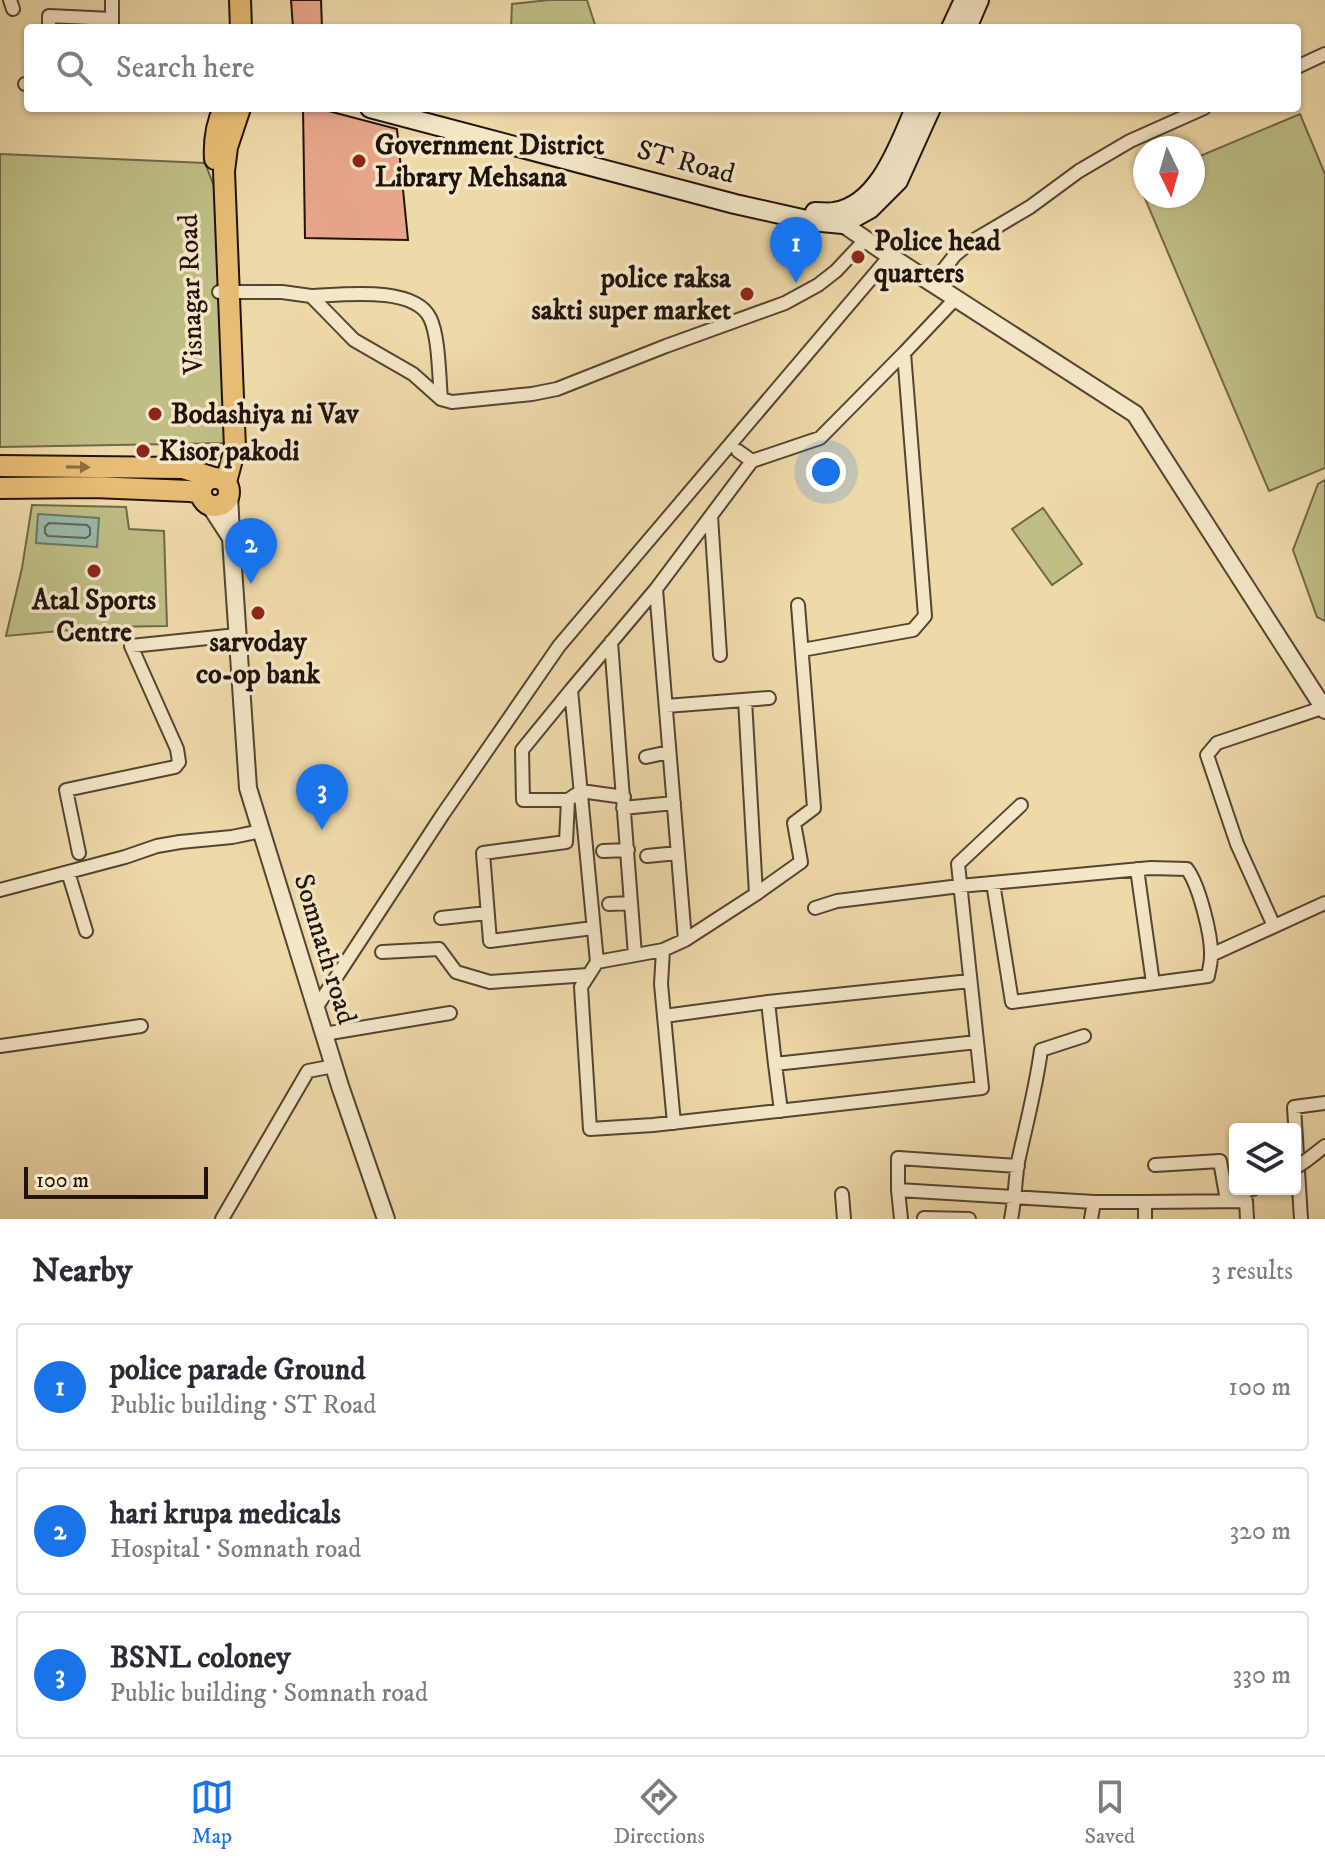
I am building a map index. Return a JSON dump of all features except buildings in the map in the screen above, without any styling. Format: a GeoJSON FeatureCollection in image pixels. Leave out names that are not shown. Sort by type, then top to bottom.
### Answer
{"type":"FeatureCollection","features":[{"type":"Feature","properties":{"kind":"main road"},"geometry":{"type":"LineString","coordinates":[[240,0],[241,24]]}},
{"type":"Feature","properties":{"kind":"main road"},"geometry":{"type":"LineString","coordinates":[[953,24],[964,0]]}},
{"type":"Feature","properties":{"kind":"main road"},"geometry":{"type":"LineString","coordinates":[[969,24],[979,0]]}},
{"type":"Feature","properties":{"kind":"main road","name":"Visnagar Road"},"geometry":{"type":"LineString","coordinates":[[216,488],[226,440],[224,292],[214,145],[222,112]]}},
{"type":"Feature","properties":{"kind":"main road"},"geometry":{"type":"LineString","coordinates":[[224,292],[224,171],[227,147],[239,112]]}},
{"type":"Feature","properties":{"kind":"main road","name":"ST Road"},"geometry":{"type":"LineString","coordinates":[[385,112],[735,204],[811,221],[840,218]]}},
{"type":"Feature","properties":{"kind":"main road","name":"ST Road"},"geometry":{"type":"LineString","coordinates":[[418,112],[809,213],[840,218]]}},
{"type":"Feature","properties":{"kind":"main road"},"geometry":{"type":"LineString","coordinates":[[840,218],[886,175],[913,112]]}},
{"type":"Feature","properties":{"kind":"main road"},"geometry":{"type":"LineString","coordinates":[[840,218],[870,209],[898,181],[929,112]]}},
{"type":"Feature","properties":{"kind":"main road"},"geometry":{"type":"LineString","coordinates":[[0,466],[183,468],[216,488]]}},
{"type":"Feature","properties":{"kind":"main road"},"geometry":{"type":"LineString","coordinates":[[0,488],[94,487],[189,491],[216,488]]}},
{"type":"Feature","properties":{"kind":"street"},"geometry":{"type":"LineString","coordinates":[[49,24],[49,16],[112,24],[112,0]]}},
{"type":"Feature","properties":{"kind":"street"},"geometry":{"type":"LineString","coordinates":[[1301,65],[1325,54]]}},
{"type":"Feature","properties":{"kind":"street"},"geometry":{"type":"LineString","coordinates":[[933,283],[955,255],[971,242],[1030,207],[1079,171],[1130,141],[1195,112]]}},
{"type":"Feature","properties":{"kind":"street"},"geometry":{"type":"LineString","coordinates":[[840,218],[890,256],[1135,414],[1325,709],[1217,743],[1207,755],[1237,844],[1274,926]]}},
{"type":"Feature","properties":{"kind":"street"},"geometry":{"type":"LineString","coordinates":[[311,296],[354,340],[413,374],[441,399],[452,402],[477,400],[557,389],[785,303],[836,271],[866,239]]}},
{"type":"Feature","properties":{"kind":"street"},"geometry":{"type":"LineString","coordinates":[[316,1008],[443,814],[559,646],[890,256]]}},
{"type":"Feature","properties":{"kind":"street"},"geometry":{"type":"LineString","coordinates":[[224,292],[311,296],[392,295],[412,303],[429,317],[434,334],[441,399]]}},
{"type":"Feature","properties":{"kind":"street"},"geometry":{"type":"LineString","coordinates":[[674,803],[623,802],[581,791],[568,800],[523,800],[522,750],[656,589],[752,461],[820,438],[956,298]]}},
{"type":"Feature","properties":{"kind":"street"},"geometry":{"type":"LineString","coordinates":[[802,650],[913,630],[925,616],[904,353]]}},
{"type":"Feature","properties":{"kind":"street"},"geometry":{"type":"LineString","coordinates":[[738,451],[752,461]]}},
{"type":"Feature","properties":{"kind":"street","name":"Somnath road"},"geometry":{"type":"LineString","coordinates":[[216,488],[231,538],[248,788],[334,1066],[386,1219]]}},
{"type":"Feature","properties":{"kind":"street"},"geometry":{"type":"LineString","coordinates":[[711,516],[720,655]]}},
{"type":"Feature","properties":{"kind":"street"},"geometry":{"type":"LineString","coordinates":[[656,589],[685,940]]}},
{"type":"Feature","properties":{"kind":"street"},"geometry":{"type":"LineString","coordinates":[[597,962],[663,950],[685,940],[801,862],[794,823],[814,808],[798,605]]}},
{"type":"Feature","properties":{"kind":"street"},"geometry":{"type":"LineString","coordinates":[[79,853],[66,790],[175,767],[179,762],[177,749],[131,646],[237,635]]}},
{"type":"Feature","properties":{"kind":"street"},"geometry":{"type":"LineString","coordinates":[[611,642],[635,955]]}},
{"type":"Feature","properties":{"kind":"street"},"geometry":{"type":"LineString","coordinates":[[571,690],[597,962],[581,987],[590,1129],[674,1123],[982,1088],[958,864],[1021,805]]}},
{"type":"Feature","properties":{"kind":"street"},"geometry":{"type":"LineString","coordinates":[[666,706],[769,698]]}},
{"type":"Feature","properties":{"kind":"street"},"geometry":{"type":"LineString","coordinates":[[745,700],[756,894]]}},
{"type":"Feature","properties":{"kind":"street"},"geometry":{"type":"LineString","coordinates":[[646,757],[669,752]]}},
{"type":"Feature","properties":{"kind":"street"},"geometry":{"type":"LineString","coordinates":[[568,800],[566,842],[483,853],[490,941],[593,928]]}},
{"type":"Feature","properties":{"kind":"street"},"geometry":{"type":"LineString","coordinates":[[0,890],[157,846],[261,831]]}},
{"type":"Feature","properties":{"kind":"street"},"geometry":{"type":"LineString","coordinates":[[603,851],[628,850]]}},
{"type":"Feature","properties":{"kind":"street"},"geometry":{"type":"LineString","coordinates":[[647,856],[678,853]]}},
{"type":"Feature","properties":{"kind":"street"},"geometry":{"type":"LineString","coordinates":[[815,908],[837,901],[960,886],[1137,869],[1187,869],[1199,891],[1211,955],[1208,976],[1012,1002],[993,883]]}},
{"type":"Feature","properties":{"kind":"street"},"geometry":{"type":"LineString","coordinates":[[1137,869],[1153,983]]}},
{"type":"Feature","properties":{"kind":"street"},"geometry":{"type":"LineString","coordinates":[[68,872],[86,931]]}},
{"type":"Feature","properties":{"kind":"street"},"geometry":{"type":"LineString","coordinates":[[609,904],[631,903]]}},
{"type":"Feature","properties":{"kind":"street"},"geometry":{"type":"LineString","coordinates":[[1211,955],[1325,903]]}},
{"type":"Feature","properties":{"kind":"street"},"geometry":{"type":"LineString","coordinates":[[441,918],[487,913]]}},
{"type":"Feature","properties":{"kind":"street"},"geometry":{"type":"LineString","coordinates":[[382,952],[439,949],[456,972],[490,982],[588,975]]}},
{"type":"Feature","properties":{"kind":"street"},"geometry":{"type":"LineString","coordinates":[[663,950],[661,984],[674,1123]]}},
{"type":"Feature","properties":{"kind":"street"},"geometry":{"type":"LineString","coordinates":[[664,1016],[970,981]]}},
{"type":"Feature","properties":{"kind":"street"},"geometry":{"type":"LineString","coordinates":[[768,1002],[781,1111]]}},
{"type":"Feature","properties":{"kind":"street"},"geometry":{"type":"LineString","coordinates":[[324,1034],[450,1013]]}},
{"type":"Feature","properties":{"kind":"street"},"geometry":{"type":"LineString","coordinates":[[0,1046],[141,1026]]}},
{"type":"Feature","properties":{"kind":"street"},"geometry":{"type":"LineString","coordinates":[[1011,1219],[1041,1050],[1084,1036]]}},
{"type":"Feature","properties":{"kind":"street"},"geometry":{"type":"LineString","coordinates":[[775,1064],[977,1042]]}},
{"type":"Feature","properties":{"kind":"street"},"geometry":{"type":"LineString","coordinates":[[222,1219],[308,1071],[334,1066]]}},
{"type":"Feature","properties":{"kind":"street"},"geometry":{"type":"LineString","coordinates":[[1301,1219],[1294,1107],[1325,1103]]}},
{"type":"Feature","properties":{"kind":"street"},"geometry":{"type":"LineString","coordinates":[[1301,1164],[1325,1146]]}},
{"type":"Feature","properties":{"kind":"street"},"geometry":{"type":"LineString","coordinates":[[901,1219],[898,1158],[1018,1166]]}},
{"type":"Feature","properties":{"kind":"street"},"geometry":{"type":"LineString","coordinates":[[1155,1165],[1220,1161],[1226,1195],[1229,1194]]}},
{"type":"Feature","properties":{"kind":"street"},"geometry":{"type":"LineString","coordinates":[[898,1190],[1094,1202],[1246,1201],[1247,1219]]}},
{"type":"Feature","properties":{"kind":"street"},"geometry":{"type":"LineString","coordinates":[[842,1194],[844,1219]]}},
{"type":"Feature","properties":{"kind":"street"},"geometry":{"type":"LineString","coordinates":[[1091,1219],[1094,1202]]}},
{"type":"Feature","properties":{"kind":"street"},"geometry":{"type":"LineString","coordinates":[[1145,1202],[1145,1219]]}},
{"type":"Feature","properties":{"kind":"street"},"geometry":{"type":"LineString","coordinates":[[924,1218],[969,1219]]}},
{"type":"Feature","properties":{"kind":"green space"},"geometry":{"type":"Polygon","coordinates":[[[587,0],[595,24],[511,24],[512,4],[587,0]]]}},
{"type":"Feature","properties":{"kind":"green space"},"geometry":{"type":"Polygon","coordinates":[[[1300,114],[1325,174],[1325,468],[1269,491],[1149,208],[1205,208],[1205,154],[1300,114]]]}},
{"type":"Feature","properties":{"kind":"green space"},"geometry":{"type":"Polygon","coordinates":[[[0,154],[205,163],[215,189],[230,443],[0,447],[0,154]]]}},
{"type":"Feature","properties":{"kind":"green space"},"geometry":{"type":"Polygon","coordinates":[[[1325,480],[1325,621],[1317,617],[1293,550],[1318,484],[1325,480]]]}},
{"type":"Feature","properties":{"kind":"green space","name":"Atal Sports Centre"},"geometry":{"type":"Polygon","coordinates":[[[32,505],[126,507],[129,529],[164,531],[167,626],[104,627],[6,636],[22,568],[32,505]]]}},
{"type":"Feature","properties":{"kind":"green space"},"geometry":{"type":"Polygon","coordinates":[[[1043,508],[1082,564],[1052,585],[1012,529],[1043,508]]]}},
{"type":"Feature","properties":{"kind":"water"},"geometry":{"type":"Polygon","coordinates":[[[38,514],[99,518],[97,547],[36,543],[38,514]]]}},
{"type":"Feature","properties":{"kind":"place","name":"Government District Library Mehsana"},"geometry":{"type":"Point","coordinates":[359,161]}},
{"type":"Feature","properties":{"kind":"place","name":"Police head quarters"},"geometry":{"type":"Point","coordinates":[858,257]}},
{"type":"Feature","properties":{"kind":"place","name":"police parade Ground"},"geometry":{"type":"Point","coordinates":[796,283]}},
{"type":"Feature","properties":{"kind":"place","name":"police raksa sakti super market"},"geometry":{"type":"Point","coordinates":[747,294]}},
{"type":"Feature","properties":{"kind":"place","name":"Bodashiya ni Vav"},"geometry":{"type":"Point","coordinates":[155,414]}},
{"type":"Feature","properties":{"kind":"place","name":"Kisor pakodi"},"geometry":{"type":"Point","coordinates":[143,451]}},
{"type":"Feature","properties":{"kind":"place","name":"Atal Sports Centre"},"geometry":{"type":"Point","coordinates":[94,571]}},
{"type":"Feature","properties":{"kind":"place","name":"hari krupa medicals"},"geometry":{"type":"Point","coordinates":[251,584]}},
{"type":"Feature","properties":{"kind":"place","name":"sarvoday co-op bank"},"geometry":{"type":"Point","coordinates":[258,613]}},
{"type":"Feature","properties":{"kind":"place","name":"BSNL coloney"},"geometry":{"type":"Point","coordinates":[322,830]}}]}
